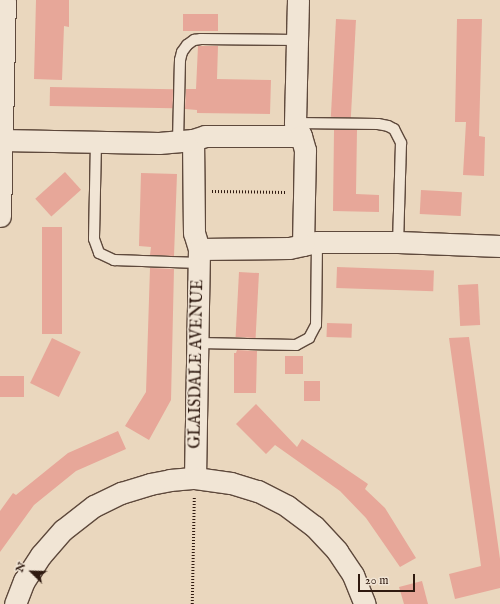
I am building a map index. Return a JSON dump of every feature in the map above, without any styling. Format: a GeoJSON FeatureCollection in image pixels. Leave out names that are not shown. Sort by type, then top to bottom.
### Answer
{"type":"FeatureCollection","features":[{"type":"Feature","properties":{"kind":"street"},"geometry":{"type":"LineString","coordinates":[[0,216],[5,0]]}},
{"type":"Feature","properties":{"kind":"street"},"geometry":{"type":"LineString","coordinates":[[298,0],[298,129],[304,150],[304,192],[310,244]]}},
{"type":"Feature","properties":{"kind":"street"},"geometry":{"type":"LineString","coordinates":[[2,140],[160,143],[205,136],[298,129]]}},
{"type":"Feature","properties":{"kind":"street","name":"GLAISDALE AVENUE"},"geometry":{"type":"LineString","coordinates":[[186,140],[193,191],[194,233],[199,256],[199,343],[195,478]]}},
{"type":"Feature","properties":{"kind":"street"},"geometry":{"type":"LineString","coordinates":[[199,256],[289,248],[310,244],[398,242],[500,246]]}},
{"type":"Feature","properties":{"kind":"street"},"geometry":{"type":"LineString","coordinates":[[15,604],[24,581],[41,555],[63,530],[94,506],[121,493],[150,484],[170,480],[195,478],[231,483],[258,491],[287,506],[314,526],[337,551],[353,576],[365,604]]}},
{"type":"Feature","properties":{"kind":"lane"},"geometry":{"type":"LineString","coordinates":[[186,140],[180,60],[182,52],[187,45],[194,40],[201,39],[297,40]]}},
{"type":"Feature","properties":{"kind":"lane"},"geometry":{"type":"LineString","coordinates":[[298,129],[378,124],[394,129],[401,143],[398,242]]}},
{"type":"Feature","properties":{"kind":"lane"},"geometry":{"type":"LineString","coordinates":[[96,142],[94,239],[99,253],[114,260],[199,256]]}},
{"type":"Feature","properties":{"kind":"lane"},"geometry":{"type":"LineString","coordinates":[[199,343],[296,345],[309,338],[316,325],[310,244]]}},
{"type":"Feature","properties":{"kind":"path"},"geometry":{"type":"LineString","coordinates":[[193,191],[304,192]]}},
{"type":"Feature","properties":{"kind":"path"},"geometry":{"type":"LineString","coordinates":[[192,604],[195,478]]}},
{"type":"Feature","properties":{"kind":"building"},"geometry":{"type":"Polygon","coordinates":[[[36,0],[69,0],[69,27],[64,26],[62,80],[34,79],[36,0]]]}},
{"type":"Feature","properties":{"kind":"building"},"geometry":{"type":"Polygon","coordinates":[[[183,14],[218,14],[218,31],[183,31],[183,14]]]}},
{"type":"Feature","properties":{"kind":"building"},"geometry":{"type":"Polygon","coordinates":[[[336,19],[356,20],[351,118],[331,117],[336,19]]]}},
{"type":"Feature","properties":{"kind":"building"},"geometry":{"type":"Polygon","coordinates":[[[457,19],[482,19],[479,136],[485,137],[484,176],[463,175],[466,122],[455,122],[457,19]]]}},
{"type":"Feature","properties":{"kind":"building"},"geometry":{"type":"Polygon","coordinates":[[[198,46],[218,46],[217,79],[271,80],[270,114],[197,113],[197,110],[185,109],[186,89],[196,89],[198,46]]]}},
{"type":"Feature","properties":{"kind":"building"},"geometry":{"type":"Polygon","coordinates":[[[50,87],[173,89],[173,108],[50,106],[50,87]]]}},
{"type":"Feature","properties":{"kind":"building"},"geometry":{"type":"Polygon","coordinates":[[[334,130],[357,130],[356,194],[379,195],[379,212],[333,211],[334,130]]]}},
{"type":"Feature","properties":{"kind":"building"},"geometry":{"type":"Polygon","coordinates":[[[65,172],[81,190],[51,217],[35,199],[65,172]]]}},
{"type":"Feature","properties":{"kind":"building"},"geometry":{"type":"Polygon","coordinates":[[[141,173],[177,174],[174,256],[150,255],[151,247],[139,246],[141,173]]]}},
{"type":"Feature","properties":{"kind":"building"},"geometry":{"type":"Polygon","coordinates":[[[421,190],[462,192],[461,216],[420,214],[421,190]]]}},
{"type":"Feature","properties":{"kind":"building"},"geometry":{"type":"Polygon","coordinates":[[[42,227],[62,227],[62,334],[42,334],[42,227]]]}},
{"type":"Feature","properties":{"kind":"building"},"geometry":{"type":"Polygon","coordinates":[[[337,267],[434,270],[433,291],[336,288],[337,267]]]}},
{"type":"Feature","properties":{"kind":"building"},"geometry":{"type":"Polygon","coordinates":[[[150,268],[174,269],[171,400],[149,440],[125,426],[146,392],[150,268]]]}},
{"type":"Feature","properties":{"kind":"building"},"geometry":{"type":"Polygon","coordinates":[[[239,272],[259,273],[256,338],[236,337],[239,272]]]}},
{"type":"Feature","properties":{"kind":"building"},"geometry":{"type":"Polygon","coordinates":[[[478,284],[480,325],[460,326],[458,285],[478,284]]]}},
{"type":"Feature","properties":{"kind":"building"},"geometry":{"type":"Polygon","coordinates":[[[327,323],[352,324],[351,338],[327,337],[327,323]]]}},
{"type":"Feature","properties":{"kind":"building"},"geometry":{"type":"Polygon","coordinates":[[[469,337],[500,559],[500,588],[455,599],[449,574],[481,566],[449,338],[469,337]]]}},
{"type":"Feature","properties":{"kind":"building"},"geometry":{"type":"Polygon","coordinates":[[[52,338],[81,352],[59,397],[30,383],[52,338]]]}},
{"type":"Feature","properties":{"kind":"building"},"geometry":{"type":"Polygon","coordinates":[[[237,350],[257,351],[256,393],[234,393],[234,353],[236,353],[237,350]]]}},
{"type":"Feature","properties":{"kind":"building"},"geometry":{"type":"Polygon","coordinates":[[[285,356],[303,356],[303,374],[285,374],[285,356]]]}},
{"type":"Feature","properties":{"kind":"building"},"geometry":{"type":"Polygon","coordinates":[[[0,376],[24,376],[24,397],[0,397],[0,376]]]}},
{"type":"Feature","properties":{"kind":"building"},"geometry":{"type":"Polygon","coordinates":[[[304,381],[320,381],[320,401],[304,401],[304,381]]]}},
{"type":"Feature","properties":{"kind":"building"},"geometry":{"type":"Polygon","coordinates":[[[256,404],[297,447],[302,439],[368,484],[365,489],[385,508],[416,558],[400,567],[366,518],[340,491],[275,445],[266,454],[236,424],[256,404]]]}},
{"type":"Feature","properties":{"kind":"building"},"geometry":{"type":"Polygon","coordinates":[[[118,431],[126,449],[76,471],[34,505],[0,552],[0,511],[13,493],[16,495],[68,453],[118,431]]]}},
{"type":"Feature","properties":{"kind":"building"},"geometry":{"type":"Polygon","coordinates":[[[422,581],[428,604],[404,604],[399,587],[422,581]]]}}]}
